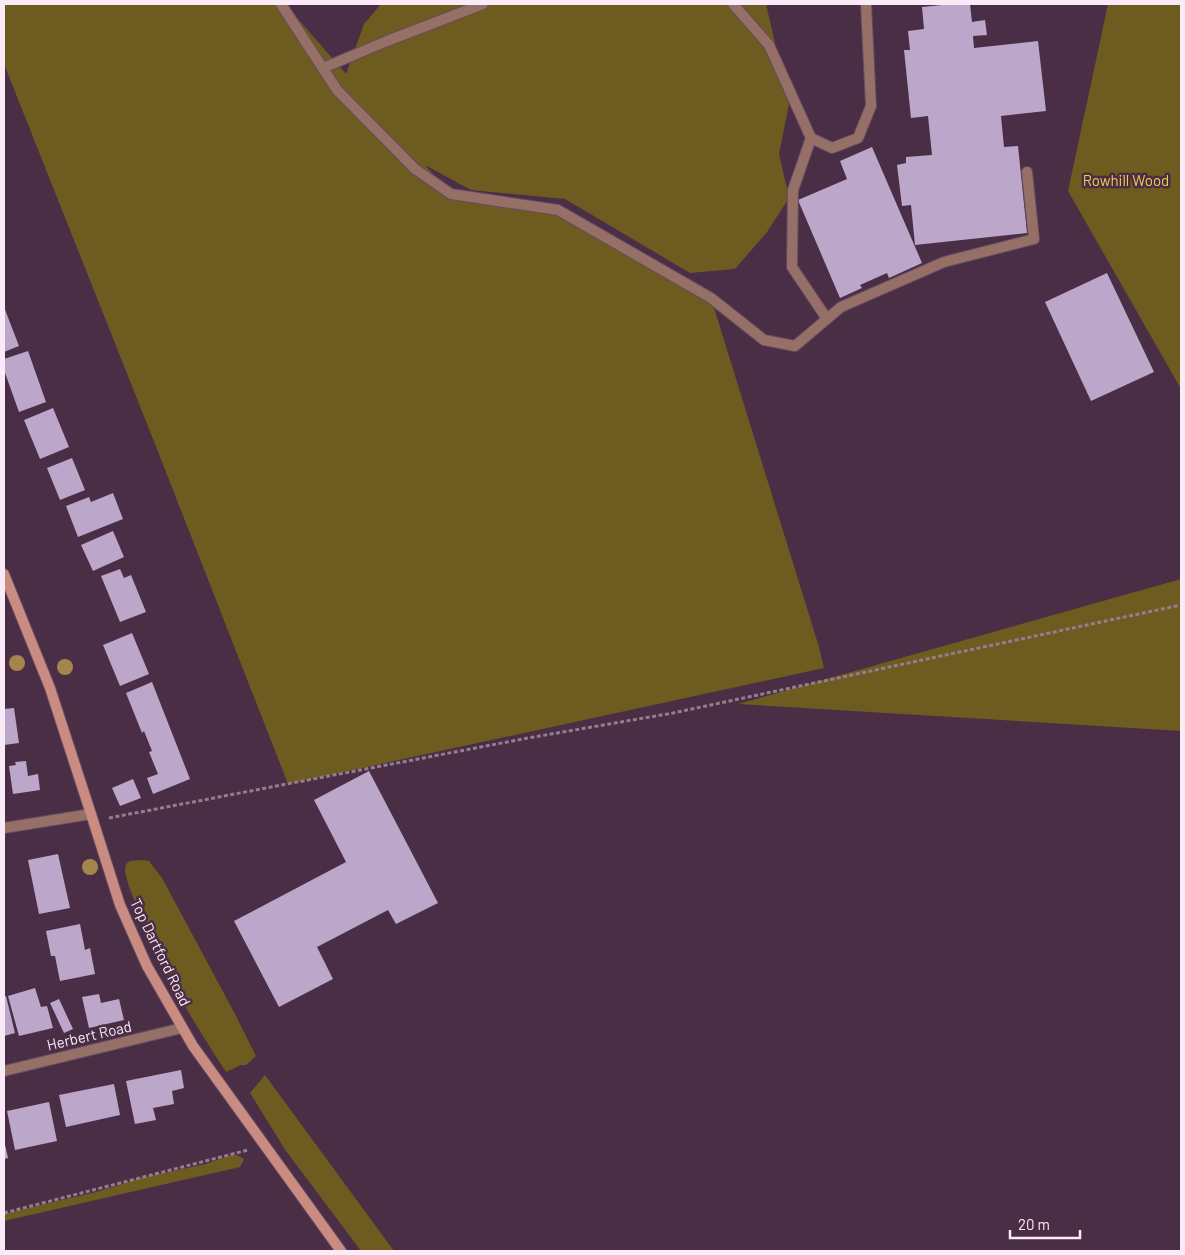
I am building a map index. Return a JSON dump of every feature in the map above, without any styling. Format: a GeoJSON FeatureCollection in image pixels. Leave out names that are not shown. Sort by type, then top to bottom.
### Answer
{"type":"FeatureCollection","features":[{"type":"Feature","properties":{"kind":"main road","name":"Top Dartford Road"},"geometry":{"type":"LineString","coordinates":[[4,574],[50,688],[120,905],[147,966],[193,1046],[341,1251]]}},
{"type":"Feature","properties":{"kind":"street"},"geometry":{"type":"LineString","coordinates":[[281,4],[337,90],[415,170],[450,194],[558,210],[711,298],[764,340],[795,346],[841,307],[944,262],[1034,239],[1027,172]]}},
{"type":"Feature","properties":{"kind":"street"},"geometry":{"type":"LineString","coordinates":[[323,68],[387,40],[483,4]]}},
{"type":"Feature","properties":{"kind":"street"},"geometry":{"type":"LineString","coordinates":[[734,4],[769,45],[811,138],[832,148],[858,138],[871,106],[866,4]]}},
{"type":"Feature","properties":{"kind":"street"},"geometry":{"type":"LineString","coordinates":[[811,138],[794,190],[792,267],[827,318]]}},
{"type":"Feature","properties":{"kind":"street"},"geometry":{"type":"LineString","coordinates":[[4,828],[92,817]]}},
{"type":"Feature","properties":{"kind":"street","name":"Herbert Road"},"geometry":{"type":"LineString","coordinates":[[4,1071],[182,1028]]}},
{"type":"Feature","properties":{"kind":"path"},"geometry":{"type":"LineString","coordinates":[[92,817],[118,817],[673,712],[1181,605]]}},
{"type":"Feature","properties":{"kind":"path"},"geometry":{"type":"LineString","coordinates":[[4,1213],[244,1150],[266,1147]]}},
{"type":"Feature","properties":{"kind":"green space"},"geometry":{"type":"Polygon","coordinates":[[[4,4],[285,4],[346,74],[364,24],[381,4],[766,4],[789,104],[779,154],[789,198],[767,232],[735,269],[690,273],[565,199],[471,190],[425,165],[451,194],[558,210],[711,298],[824,668],[288,784],[4,64],[4,4]]]}},
{"type":"Feature","properties":{"kind":"green space","name":"Rowhill Wood"},"geometry":{"type":"Polygon","coordinates":[[[1108,4],[1181,4],[1181,389],[1068,191],[1108,4]]]}},
{"type":"Feature","properties":{"kind":"green space"},"geometry":{"type":"Polygon","coordinates":[[[1181,579],[1181,731],[738,704],[1181,579]]]}},
{"type":"Feature","properties":{"kind":"green space"},"geometry":{"type":"Polygon","coordinates":[[[130,861],[149,861],[162,878],[235,1014],[256,1056],[246,1065],[241,1065],[226,1072],[201,1033],[155,950],[130,890],[125,871],[126,864],[130,861]]]}},
{"type":"Feature","properties":{"kind":"green space"},"geometry":{"type":"Polygon","coordinates":[[[265,1075],[394,1251],[361,1251],[286,1151],[250,1093],[265,1075]]]}},
{"type":"Feature","properties":{"kind":"green space"},"geometry":{"type":"Polygon","coordinates":[[[230,1155],[243,1158],[244,1160],[240,1167],[4,1221],[4,1214],[100,1191],[140,1178],[206,1164],[230,1155]]]}},
{"type":"Feature","properties":{"kind":"building"},"geometry":{"type":"Polygon","coordinates":[[[970,4],[972,22],[985,20],[987,35],[973,36],[974,48],[1038,41],[1046,111],[1001,116],[1004,147],[1018,146],[1027,233],[915,245],[911,205],[902,206],[897,165],[906,163],[906,157],[932,155],[928,116],[911,118],[904,50],[910,50],[908,31],[924,29],[922,7],[970,4]]]}},
{"type":"Feature","properties":{"kind":"building"},"geometry":{"type":"Polygon","coordinates":[[[872,147],[922,263],[889,278],[887,273],[860,285],[862,288],[840,298],[798,200],[847,179],[840,161],[872,147]]]}},
{"type":"Feature","properties":{"kind":"building"},"geometry":{"type":"Polygon","coordinates":[[[1107,273],[1154,372],[1091,401],[1045,302],[1107,273]]]}},
{"type":"Feature","properties":{"kind":"building"},"geometry":{"type":"Polygon","coordinates":[[[4,307],[19,346],[4,352],[4,307]]]}},
{"type":"Feature","properties":{"kind":"building"},"geometry":{"type":"Polygon","coordinates":[[[28,351],[46,402],[19,412],[4,370],[4,359],[28,351]]]}},
{"type":"Feature","properties":{"kind":"building"},"geometry":{"type":"Polygon","coordinates":[[[53,408],[69,447],[40,459],[24,420],[53,408]]]}},
{"type":"Feature","properties":{"kind":"building"},"geometry":{"type":"Polygon","coordinates":[[[72,458],[85,490],[60,500],[47,468],[72,458]]]}},
{"type":"Feature","properties":{"kind":"building"},"geometry":{"type":"Polygon","coordinates":[[[113,493],[123,519],[78,537],[66,506],[89,497],[91,502],[113,493]]]}},
{"type":"Feature","properties":{"kind":"building"},"geometry":{"type":"Polygon","coordinates":[[[113,531],[124,557],[93,571],[81,545],[113,531]]]}},
{"type":"Feature","properties":{"kind":"building"},"geometry":{"type":"Polygon","coordinates":[[[120,569],[124,578],[131,575],[146,612],[120,622],[101,576],[120,569]]]}},
{"type":"Feature","properties":{"kind":"building"},"geometry":{"type":"Polygon","coordinates":[[[132,633],[149,674],[120,686],[103,645],[132,633]]]}},
{"type":"Feature","properties":{"kind":"building"},"geometry":{"type":"Polygon","coordinates":[[[152,682],[190,779],[153,794],[147,778],[158,774],[149,752],[152,751],[144,731],[142,733],[126,693],[152,682]]]}},
{"type":"Feature","properties":{"kind":"building"},"geometry":{"type":"Polygon","coordinates":[[[14,708],[19,743],[4,745],[4,709],[14,708]]]}},
{"type":"Feature","properties":{"kind":"building"},"geometry":{"type":"Polygon","coordinates":[[[26,761],[28,776],[38,774],[40,790],[13,794],[9,766],[16,765],[15,762],[26,761]]]}},
{"type":"Feature","properties":{"kind":"building"},"geometry":{"type":"Polygon","coordinates":[[[369,771],[438,903],[396,924],[388,910],[317,947],[333,979],[279,1007],[234,921],[346,862],[314,800],[369,771]]]}},
{"type":"Feature","properties":{"kind":"building"},"geometry":{"type":"Polygon","coordinates":[[[133,779],[141,798],[120,806],[112,788],[133,779]]]}},
{"type":"Feature","properties":{"kind":"building"},"geometry":{"type":"Polygon","coordinates":[[[58,854],[70,908],[39,914],[28,860],[58,854]]]}},
{"type":"Feature","properties":{"kind":"building"},"geometry":{"type":"Polygon","coordinates":[[[80,924],[85,950],[90,948],[95,974],[60,981],[55,956],[51,956],[46,931],[80,924]]]}},
{"type":"Feature","properties":{"kind":"building"},"geometry":{"type":"Polygon","coordinates":[[[35,988],[41,1007],[47,1006],[53,1028],[19,1036],[8,996],[35,988]]]}},
{"type":"Feature","properties":{"kind":"building"},"geometry":{"type":"Polygon","coordinates":[[[99,994],[101,1003],[119,999],[124,1020],[89,1028],[82,997],[99,994]]]}},
{"type":"Feature","properties":{"kind":"building"},"geometry":{"type":"Polygon","coordinates":[[[6,996],[15,1033],[4,1036],[4,997],[6,996]]]}},
{"type":"Feature","properties":{"kind":"building"},"geometry":{"type":"Polygon","coordinates":[[[59,999],[73,1029],[64,1033],[50,1003],[59,999]]]}},
{"type":"Feature","properties":{"kind":"building"},"geometry":{"type":"Polygon","coordinates":[[[181,1070],[184,1088],[172,1091],[174,1104],[153,1108],[156,1120],[135,1124],[126,1081],[181,1070]]]}},
{"type":"Feature","properties":{"kind":"building"},"geometry":{"type":"Polygon","coordinates":[[[114,1084],[120,1115],[66,1127],[59,1095],[114,1084]]]}},
{"type":"Feature","properties":{"kind":"building"},"geometry":{"type":"Polygon","coordinates":[[[49,1102],[57,1141],[15,1150],[7,1111],[49,1102]]]}},
{"type":"Feature","properties":{"kind":"building"},"geometry":{"type":"Polygon","coordinates":[[[4,1140],[8,1158],[4,1159],[4,1140]]]}}]}
